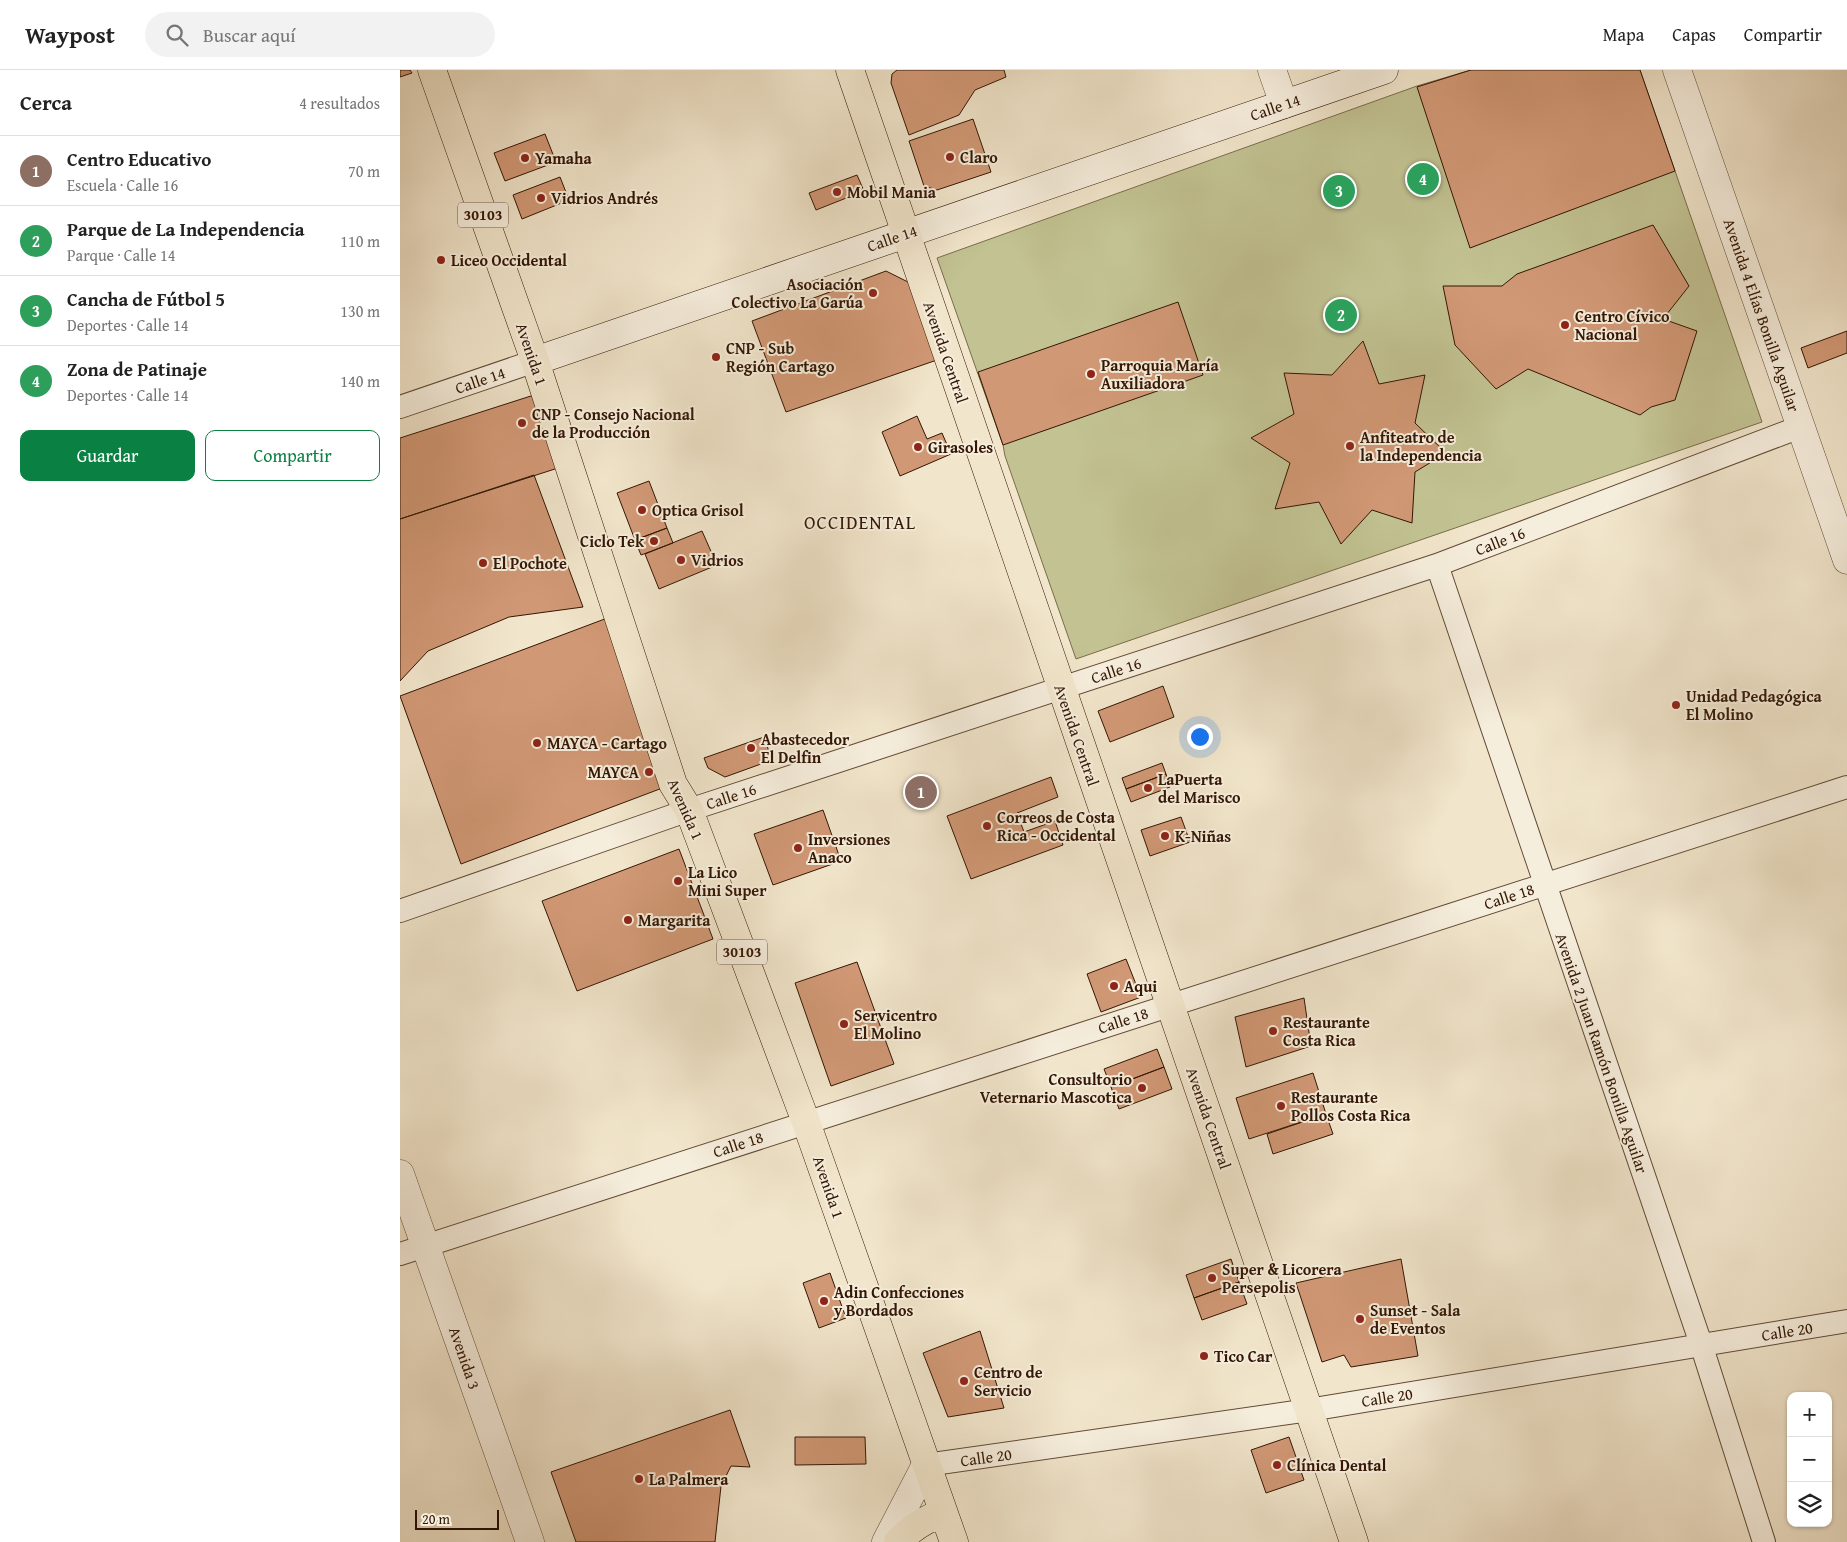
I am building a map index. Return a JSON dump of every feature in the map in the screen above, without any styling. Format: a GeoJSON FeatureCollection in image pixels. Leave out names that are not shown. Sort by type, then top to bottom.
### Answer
{"type":"FeatureCollection","features":[{"type":"Feature","properties":{"kind":"main road","name":"Avenida 1"},"geometry":{"type":"LineString","coordinates":[[432,70],[535,361],[673,784],[689,810],[806,1122],[954,1542]]}},
{"type":"Feature","properties":{"kind":"main road","name":"Avenida Central"},"geometry":{"type":"LineString","coordinates":[[850,70],[1354,1542]]}},
{"type":"Feature","properties":{"kind":"main road"},"geometry":{"type":"LineString","coordinates":[[898,1542],[928,1518],[943,1513]]}},
{"type":"Feature","properties":{"kind":"street"},"geometry":{"type":"LineString","coordinates":[[1272,70],[1284,104]]}},
{"type":"Feature","properties":{"kind":"street","name":"Calle 14"},"geometry":{"type":"LineString","coordinates":[[400,407],[1384,70]]}},
{"type":"Feature","properties":{"kind":"street","name":"Avenida 4 Elías Bonilla Aguilar"},"geometry":{"type":"LineString","coordinates":[[1677,70],[1800,427],[1842,532],[1847,560]]}},
{"type":"Feature","properties":{"kind":"street","name":"Calle 16"},"geometry":{"type":"LineString","coordinates":[[400,911],[689,810],[1437,565],[1800,427]]}},
{"type":"Feature","properties":{"kind":"street","name":"Avenida 2 Juan Ramón Bonilla Aguilar"},"geometry":{"type":"LineString","coordinates":[[1437,565],[1701,1344],[1764,1542]]}},
{"type":"Feature","properties":{"kind":"street","name":"Calle 18"},"geometry":{"type":"LineString","coordinates":[[412,1249],[1847,787]]}},
{"type":"Feature","properties":{"kind":"street","name":"Avenida 3"},"geometry":{"type":"LineString","coordinates":[[400,1174],[412,1249],[530,1542]]}},
{"type":"Feature","properties":{"kind":"street","name":"Calle 20"},"geometry":{"type":"LineString","coordinates":[[926,1465],[1308,1410],[1701,1344],[1847,1322]]}},
{"type":"Feature","properties":{"kind":"street"},"geometry":{"type":"LineString","coordinates":[[886,1542],[926,1465]]}},
{"type":"Feature","properties":{"kind":"green space"},"geometry":{"type":"Polygon","coordinates":[[[1471,70],[1640,70],[1762,422],[1076,659],[937,258],[1417,86],[1471,70]]]}},
{"type":"Feature","properties":{"kind":"building"},"geometry":{"type":"Polygon","coordinates":[[[400,70],[410,70],[412,73],[400,77],[400,70]]]}},
{"type":"Feature","properties":{"kind":"building"},"geometry":{"type":"Polygon","coordinates":[[[897,70],[1004,70],[1006,77],[975,90],[959,115],[909,135],[891,83],[892,74],[897,70]]]}},
{"type":"Feature","properties":{"kind":"building"},"geometry":{"type":"Polygon","coordinates":[[[1471,70],[1640,70],[1675,171],[1470,248],[1417,87],[1471,70]]]}},
{"type":"Feature","properties":{"kind":"building","name":"Claro"},"geometry":{"type":"Polygon","coordinates":[[[973,119],[991,172],[937,190],[924,186],[909,141],[973,119]]]}},
{"type":"Feature","properties":{"kind":"building","name":"Yamaha"},"geometry":{"type":"Polygon","coordinates":[[[545,134],[556,162],[505,181],[494,153],[545,134]]]}},
{"type":"Feature","properties":{"kind":"building","name":"Mobil Mania"},"geometry":{"type":"Polygon","coordinates":[[[857,175],[864,191],[816,210],[809,193],[857,175]]]}},
{"type":"Feature","properties":{"kind":"building","name":"Vidrios Andrés"},"geometry":{"type":"Polygon","coordinates":[[[560,177],[569,200],[522,219],[513,195],[560,177]]]}},
{"type":"Feature","properties":{"kind":"building","name":"Centro Cívico Nacional"},"geometry":{"type":"Polygon","coordinates":[[[1653,225],[1689,286],[1663,319],[1697,331],[1675,400],[1651,407],[1640,415],[1528,369],[1496,389],[1455,345],[1443,286],[1502,286],[1517,274],[1653,225]]]}},
{"type":"Feature","properties":{"kind":"building"},"geometry":{"type":"Polygon","coordinates":[[[886,271],[910,283],[937,360],[786,412],[752,321],[886,271]]]}},
{"type":"Feature","properties":{"kind":"building","name":"Parroquia María Auxiliadora"},"geometry":{"type":"Polygon","coordinates":[[[1178,302],[1203,375],[1003,445],[978,372],[1178,302]]]}},
{"type":"Feature","properties":{"kind":"building"},"geometry":{"type":"Polygon","coordinates":[[[1847,331],[1847,353],[1808,368],[1801,348],[1847,331]]]}},
{"type":"Feature","properties":{"kind":"building","name":"Anfiteatro de la Independencia"},"geometry":{"type":"Polygon","coordinates":[[[1363,341],[1379,384],[1425,375],[1415,423],[1446,453],[1415,472],[1412,523],[1372,510],[1341,544],[1319,502],[1275,509],[1290,463],[1251,438],[1294,414],[1284,373],[1332,375],[1363,341]]]}},
{"type":"Feature","properties":{"kind":"building"},"geometry":{"type":"Polygon","coordinates":[[[534,395],[558,468],[400,519],[400,438],[534,395]]]}},
{"type":"Feature","properties":{"kind":"building","name":"Girasoles"},"geometry":{"type":"Polygon","coordinates":[[[917,416],[927,439],[942,433],[951,454],[900,476],[882,432],[917,416]]]}},
{"type":"Feature","properties":{"kind":"building","name":"El Pochote"},"geometry":{"type":"Polygon","coordinates":[[[534,475],[583,607],[509,617],[428,651],[400,681],[400,519],[534,475]]]}},
{"type":"Feature","properties":{"kind":"building","name":"Optica Grisol"},"geometry":{"type":"Polygon","coordinates":[[[649,481],[667,528],[635,540],[617,493],[649,481]]]}},
{"type":"Feature","properties":{"kind":"building","name":"Ciclo Tek"},"geometry":{"type":"Polygon","coordinates":[[[667,528],[673,543],[641,555],[635,540],[667,528]]]}},
{"type":"Feature","properties":{"kind":"building","name":"Vidrios"},"geometry":{"type":"Polygon","coordinates":[[[702,531],[717,565],[659,589],[645,554],[702,531]]]}},
{"type":"Feature","properties":{"kind":"building","name":"MAYCA - Cartago"},"geometry":{"type":"Polygon","coordinates":[[[610,617],[673,784],[461,864],[400,696],[610,617]]]}},
{"type":"Feature","properties":{"kind":"building"},"geometry":{"type":"Polygon","coordinates":[[[1163,686],[1174,717],[1110,742],[1098,711],[1163,686]]]}},
{"type":"Feature","properties":{"kind":"building","name":"Abastecedor El Delfin"},"geometry":{"type":"Polygon","coordinates":[[[764,737],[772,760],[725,777],[708,768],[704,758],[764,737]]]}},
{"type":"Feature","properties":{"kind":"building"},"geometry":{"type":"Polygon","coordinates":[[[1162,763],[1166,774],[1126,789],[1122,778],[1162,763]]]}},
{"type":"Feature","properties":{"kind":"building","name":"LaPuerta del Marisco"},"geometry":{"type":"Polygon","coordinates":[[[1166,774],[1170,787],[1131,802],[1126,789],[1166,774]]]}},
{"type":"Feature","properties":{"kind":"building","name":"Correos de Costa Rica - Occidental"},"geometry":{"type":"Polygon","coordinates":[[[1051,777],[1058,797],[1017,813],[1024,832],[1055,821],[1063,845],[971,879],[947,816],[1051,777]]]}},
{"type":"Feature","properties":{"kind":"building","name":"Inversiones Anaco"},"geometry":{"type":"Polygon","coordinates":[[[823,810],[841,861],[773,885],[754,834],[823,810]]]}},
{"type":"Feature","properties":{"kind":"building","name":"K-Niñas"},"geometry":{"type":"Polygon","coordinates":[[[1181,817],[1190,842],[1150,856],[1141,830],[1181,817]]]}},
{"type":"Feature","properties":{"kind":"building","name":"Margarita"},"geometry":{"type":"Polygon","coordinates":[[[679,849],[713,939],[577,991],[542,901],[679,849]]]}},
{"type":"Feature","properties":{"kind":"building","name":"Aqui"},"geometry":{"type":"Polygon","coordinates":[[[1126,959],[1141,997],[1101,1012],[1087,974],[1126,959]]]}},
{"type":"Feature","properties":{"kind":"building","name":"Servicentro El Molino"},"geometry":{"type":"Polygon","coordinates":[[[857,962],[894,1064],[831,1086],[795,983],[857,962]]]}},
{"type":"Feature","properties":{"kind":"building","name":"Restaurante Costa Rica"},"geometry":{"type":"Polygon","coordinates":[[[1304,998],[1311,1046],[1246,1067],[1235,1017],[1304,998]]]}},
{"type":"Feature","properties":{"kind":"building"},"geometry":{"type":"Polygon","coordinates":[[[1157,1049],[1164,1067],[1111,1087],[1104,1069],[1157,1049]]]}},
{"type":"Feature","properties":{"kind":"building","name":"Consultorio Veternario Mascotica"},"geometry":{"type":"Polygon","coordinates":[[[1164,1067],[1172,1089],[1119,1109],[1111,1087],[1164,1067]]]}},
{"type":"Feature","properties":{"kind":"building","name":"Restaurante Pollos Costa Rica"},"geometry":{"type":"Polygon","coordinates":[[[1313,1073],[1326,1114],[1249,1139],[1236,1098],[1313,1073]]]}},
{"type":"Feature","properties":{"kind":"building"},"geometry":{"type":"Polygon","coordinates":[[[1326,1114],[1333,1134],[1273,1154],[1267,1134],[1326,1114]]]}},
{"type":"Feature","properties":{"kind":"building","name":"Super & Licorera Persepolis"},"geometry":{"type":"Polygon","coordinates":[[[1231,1259],[1239,1282],[1194,1298],[1186,1275],[1231,1259]]]}},
{"type":"Feature","properties":{"kind":"building","name":"Sunset - Sala de Eventos"},"geometry":{"type":"Polygon","coordinates":[[[1401,1259],[1418,1356],[1351,1367],[1344,1355],[1322,1362],[1296,1283],[1401,1259]]]}},
{"type":"Feature","properties":{"kind":"building","name":"Adin Confecciones y Bordados"},"geometry":{"type":"Polygon","coordinates":[[[830,1273],[846,1318],[819,1328],[803,1283],[830,1273]]]}},
{"type":"Feature","properties":{"kind":"building"},"geometry":{"type":"Polygon","coordinates":[[[1239,1282],[1247,1304],[1202,1320],[1194,1298],[1239,1282]]]}},
{"type":"Feature","properties":{"kind":"building","name":"Centro de Servicio"},"geometry":{"type":"Polygon","coordinates":[[[980,1331],[1004,1408],[948,1417],[923,1353],[980,1331]]]}},
{"type":"Feature","properties":{"kind":"building","name":"La Palmera"},"geometry":{"type":"Polygon","coordinates":[[[730,1410],[750,1467],[731,1466],[721,1486],[715,1542],[576,1542],[551,1472],[730,1410]]]}},
{"type":"Feature","properties":{"kind":"building"},"geometry":{"type":"Polygon","coordinates":[[[795,1437],[865,1437],[866,1464],[795,1465],[795,1437]]]}},
{"type":"Feature","properties":{"kind":"building","name":"Clínica Dental"},"geometry":{"type":"Polygon","coordinates":[[[1289,1437],[1304,1480],[1266,1493],[1251,1450],[1289,1437]]]}},
{"type":"Feature","properties":{"kind":"place","name":"Claro"},"geometry":{"type":"Point","coordinates":[950,157]}},
{"type":"Feature","properties":{"kind":"place","name":"Yamaha"},"geometry":{"type":"Point","coordinates":[525,158]}},
{"type":"Feature","properties":{"kind":"place","name":"Zona de Patinaje"},"geometry":{"type":"Point","coordinates":[1423,179]}},
{"type":"Feature","properties":{"kind":"place","name":"Cancha de Fútbol 5"},"geometry":{"type":"Point","coordinates":[1339,191]}},
{"type":"Feature","properties":{"kind":"place","name":"Mobil Mania"},"geometry":{"type":"Point","coordinates":[837,192]}},
{"type":"Feature","properties":{"kind":"place","name":"Vidrios Andrés"},"geometry":{"type":"Point","coordinates":[541,198]}},
{"type":"Feature","properties":{"kind":"place","name":"Liceo Occidental"},"geometry":{"type":"Point","coordinates":[441,260]}},
{"type":"Feature","properties":{"kind":"place","name":"Asociación Colectivo La Garúa"},"geometry":{"type":"Point","coordinates":[873,293]}},
{"type":"Feature","properties":{"kind":"place","name":"Parque de La Independencia"},"geometry":{"type":"Point","coordinates":[1341,315]}},
{"type":"Feature","properties":{"kind":"place","name":"Centro Cívico Nacional"},"geometry":{"type":"Point","coordinates":[1565,325]}},
{"type":"Feature","properties":{"kind":"place","name":"CNP - Sub Región Cartago"},"geometry":{"type":"Point","coordinates":[716,357]}},
{"type":"Feature","properties":{"kind":"place","name":"Parroquia María Auxiliadora"},"geometry":{"type":"Point","coordinates":[1091,374]}},
{"type":"Feature","properties":{"kind":"place","name":"CNP - Consejo Nacional de la Producción"},"geometry":{"type":"Point","coordinates":[522,423]}},
{"type":"Feature","properties":{"kind":"place","name":"Anfiteatro de la Independencia"},"geometry":{"type":"Point","coordinates":[1350,446]}},
{"type":"Feature","properties":{"kind":"place","name":"Girasoles"},"geometry":{"type":"Point","coordinates":[918,447]}},
{"type":"Feature","properties":{"kind":"place","name":"Optica Grisol"},"geometry":{"type":"Point","coordinates":[642,510]}},
{"type":"Feature","properties":{"kind":"place","name":"Ciclo Tek"},"geometry":{"type":"Point","coordinates":[654,541]}},
{"type":"Feature","properties":{"kind":"place","name":"Vidrios"},"geometry":{"type":"Point","coordinates":[681,560]}},
{"type":"Feature","properties":{"kind":"place","name":"El Pochote"},"geometry":{"type":"Point","coordinates":[483,563]}},
{"type":"Feature","properties":{"kind":"place","name":"Unidad Pedagógica El Molino"},"geometry":{"type":"Point","coordinates":[1676,705]}},
{"type":"Feature","properties":{"kind":"place","name":"MAYCA - Cartago"},"geometry":{"type":"Point","coordinates":[537,743]}},
{"type":"Feature","properties":{"kind":"place","name":"Abastecedor El Delfin"},"geometry":{"type":"Point","coordinates":[751,748]}},
{"type":"Feature","properties":{"kind":"place","name":"MAYCA"},"geometry":{"type":"Point","coordinates":[649,772]}},
{"type":"Feature","properties":{"kind":"place","name":"LaPuerta del Marisco"},"geometry":{"type":"Point","coordinates":[1148,788]}},
{"type":"Feature","properties":{"kind":"place","name":"Centro Educativo"},"geometry":{"type":"Point","coordinates":[921,792]}},
{"type":"Feature","properties":{"kind":"place","name":"Correos de Costa Rica - Occidental"},"geometry":{"type":"Point","coordinates":[987,826]}},
{"type":"Feature","properties":{"kind":"place","name":"K-Niñas"},"geometry":{"type":"Point","coordinates":[1165,836]}},
{"type":"Feature","properties":{"kind":"place","name":"Inversiones Anaco"},"geometry":{"type":"Point","coordinates":[798,848]}},
{"type":"Feature","properties":{"kind":"place","name":"La Lico Mini Super"},"geometry":{"type":"Point","coordinates":[678,881]}},
{"type":"Feature","properties":{"kind":"place","name":"Margarita"},"geometry":{"type":"Point","coordinates":[628,920]}},
{"type":"Feature","properties":{"kind":"place","name":"Aqui"},"geometry":{"type":"Point","coordinates":[1114,986]}},
{"type":"Feature","properties":{"kind":"place","name":"Servicentro El Molino"},"geometry":{"type":"Point","coordinates":[844,1024]}},
{"type":"Feature","properties":{"kind":"place","name":"Restaurante Costa Rica"},"geometry":{"type":"Point","coordinates":[1273,1031]}},
{"type":"Feature","properties":{"kind":"place","name":"Consultorio Veternario Mascotica"},"geometry":{"type":"Point","coordinates":[1142,1088]}},
{"type":"Feature","properties":{"kind":"place","name":"Restaurante Pollos Costa Rica"},"geometry":{"type":"Point","coordinates":[1281,1106]}},
{"type":"Feature","properties":{"kind":"place","name":"Super & Licorera Persepolis"},"geometry":{"type":"Point","coordinates":[1212,1278]}},
{"type":"Feature","properties":{"kind":"place","name":"Adin Confecciones y Bordados"},"geometry":{"type":"Point","coordinates":[824,1301]}},
{"type":"Feature","properties":{"kind":"place","name":"Sunset - Sala de Eventos"},"geometry":{"type":"Point","coordinates":[1360,1319]}},
{"type":"Feature","properties":{"kind":"place","name":"Tico Car"},"geometry":{"type":"Point","coordinates":[1204,1356]}},
{"type":"Feature","properties":{"kind":"place","name":"Centro de Servicio"},"geometry":{"type":"Point","coordinates":[964,1381]}},
{"type":"Feature","properties":{"kind":"place","name":"Clínica Dental"},"geometry":{"type":"Point","coordinates":[1277,1465]}},
{"type":"Feature","properties":{"kind":"place","name":"La Palmera"},"geometry":{"type":"Point","coordinates":[639,1479]}},
{"type":"Feature","properties":{"kind":"district","name":"OCCIDENTAL"},"geometry":{"type":"Point","coordinates":[860,522]}}]}
